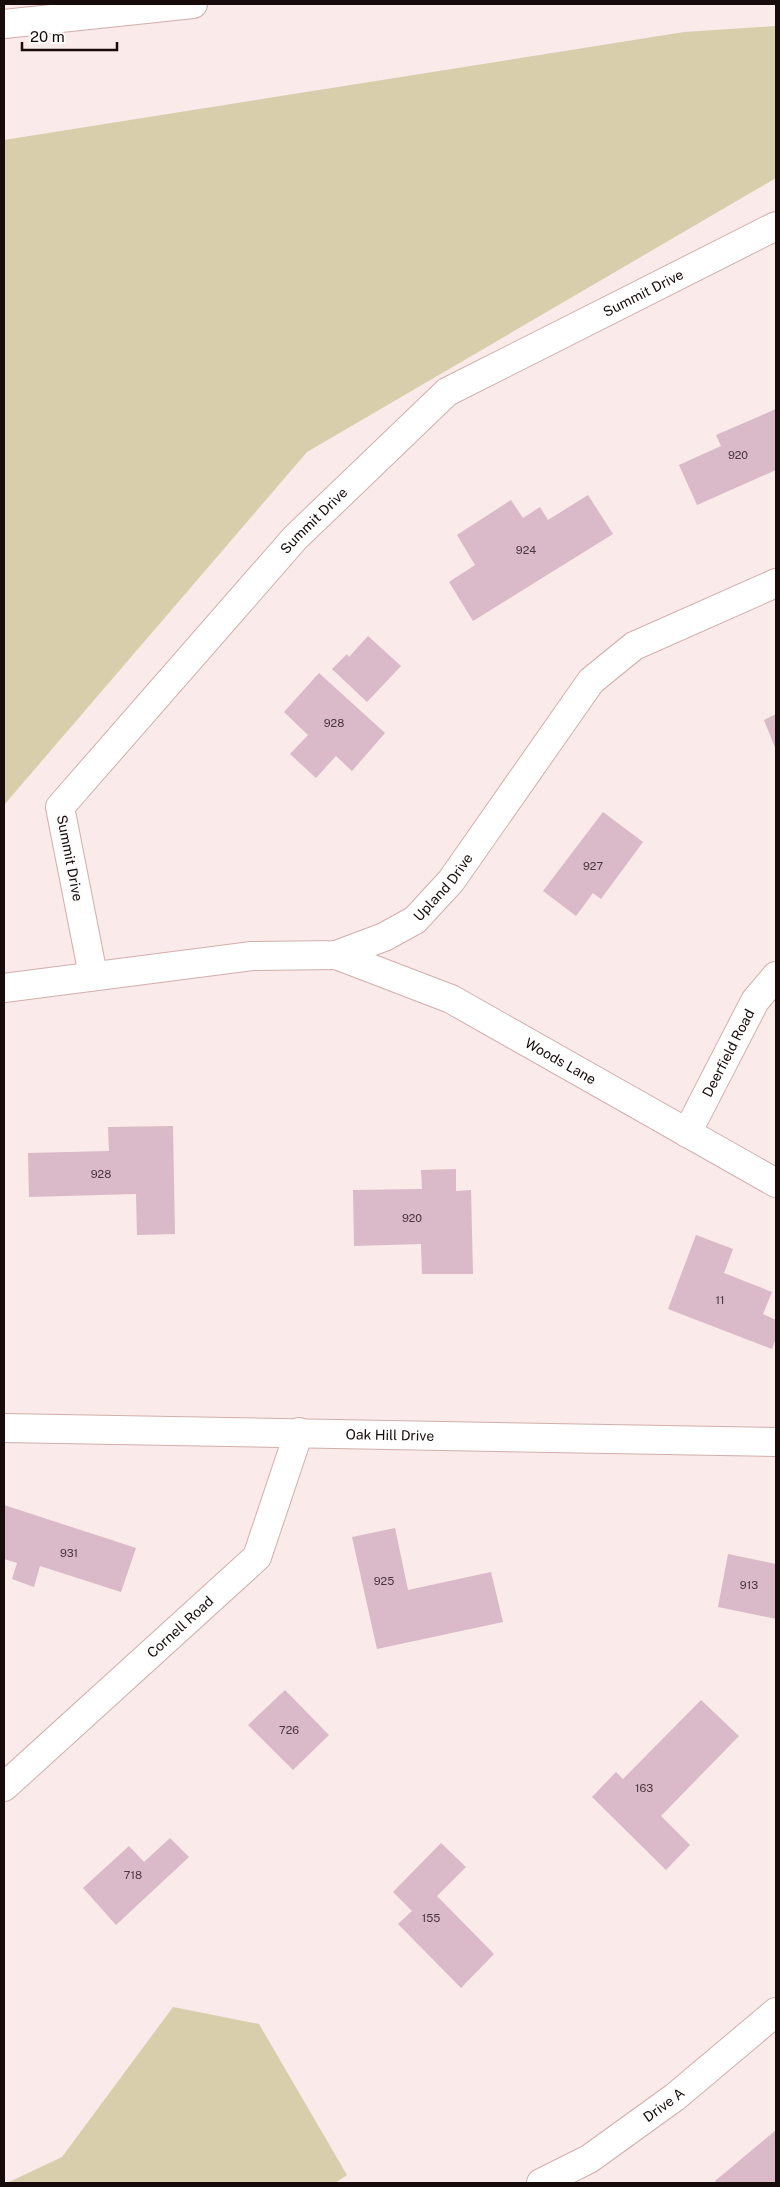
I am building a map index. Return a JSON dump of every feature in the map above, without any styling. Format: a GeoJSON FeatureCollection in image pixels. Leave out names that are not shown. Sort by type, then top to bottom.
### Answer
{"type":"FeatureCollection","features":[{"type":"Feature","properties":{"kind":"street"},"geometry":{"type":"LineString","coordinates":[[4,24],[193,4]]}},
{"type":"Feature","properties":{"kind":"street","name":"Summit Drive"},"geometry":{"type":"LineString","coordinates":[[93,975],[60,807],[295,538],[447,392],[776,226]]}},
{"type":"Feature","properties":{"kind":"street","name":"Upland Drive"},"geometry":{"type":"LineString","coordinates":[[4,988],[93,975],[252,956],[336,955],[384,937],[415,920],[451,881],[591,681],[634,646],[776,583]]}},
{"type":"Feature","properties":{"kind":"street","name":"Woods Lane"},"geometry":{"type":"LineString","coordinates":[[336,955],[450,999],[776,1183]]}},
{"type":"Feature","properties":{"kind":"street","name":"Deerfield Road"},"geometry":{"type":"LineString","coordinates":[[686,1133],[755,1001],[776,976]]}},
{"type":"Feature","properties":{"kind":"street","name":"Oak Hill Drive"},"geometry":{"type":"LineString","coordinates":[[4,1428],[776,1442]]}},
{"type":"Feature","properties":{"kind":"street","name":"Cornell Road"},"geometry":{"type":"LineString","coordinates":[[4,1787],[258,1557],[299,1432]]}},
{"type":"Feature","properties":{"kind":"street","name":"Drive A"},"geometry":{"type":"LineString","coordinates":[[540,2183],[589,2159],[674,2097],[776,2012]]}},
{"type":"Feature","properties":{"kind":"shaded area"},"geometry":{"type":"Polygon","coordinates":[[[776,26],[776,178],[307,452],[4,805],[4,140],[684,32],[776,26]]]}},
{"type":"Feature","properties":{"kind":"shaded area"},"geometry":{"type":"Polygon","coordinates":[[[173,2007],[259,2024],[347,2175],[335,2183],[7,2183],[62,2157],[173,2007]]]}},
{"type":"Feature","properties":{"kind":"building"},"geometry":{"type":"Polygon","coordinates":[[[776,409],[776,470],[697,505],[679,465],[721,446],[716,435],[776,409]]]}},
{"type":"Feature","properties":{"kind":"building"},"geometry":{"type":"Polygon","coordinates":[[[588,495],[613,534],[473,621],[449,582],[475,565],[457,535],[511,500],[523,518],[540,507],[548,520],[588,495]]]}},
{"type":"Feature","properties":{"kind":"building"},"geometry":{"type":"Polygon","coordinates":[[[368,636],[401,666],[367,702],[332,669],[347,654],[349,657],[368,636]]]}},
{"type":"Feature","properties":{"kind":"building"},"geometry":{"type":"Polygon","coordinates":[[[319,673],[385,733],[352,771],[336,756],[316,778],[290,754],[308,735],[284,712],[319,673]]]}},
{"type":"Feature","properties":{"kind":"building"},"geometry":{"type":"Polygon","coordinates":[[[776,714],[776,750],[764,720],[776,714]]]}},
{"type":"Feature","properties":{"kind":"building"},"geometry":{"type":"Polygon","coordinates":[[[603,812],[643,842],[601,899],[593,893],[576,916],[543,891],[603,812]]]}},
{"type":"Feature","properties":{"kind":"building"},"geometry":{"type":"Polygon","coordinates":[[[173,1126],[175,1234],[137,1235],[136,1194],[29,1197],[28,1153],[109,1151],[108,1127],[173,1126]]]}},
{"type":"Feature","properties":{"kind":"building"},"geometry":{"type":"Polygon","coordinates":[[[456,1169],[456,1191],[471,1190],[473,1274],[422,1274],[421,1244],[354,1246],[353,1190],[422,1189],[421,1170],[456,1169]]]}},
{"type":"Feature","properties":{"kind":"building"},"geometry":{"type":"Polygon","coordinates":[[[696,1235],[733,1249],[724,1273],[772,1292],[763,1314],[776,1320],[776,1338],[772,1349],[668,1309],[696,1235]]]}},
{"type":"Feature","properties":{"kind":"building"},"geometry":{"type":"Polygon","coordinates":[[[4,1505],[136,1548],[121,1592],[40,1566],[34,1587],[12,1579],[17,1563],[4,1559],[4,1505]]]}},
{"type":"Feature","properties":{"kind":"building"},"geometry":{"type":"Polygon","coordinates":[[[395,1528],[408,1590],[491,1572],[503,1622],[377,1649],[352,1537],[395,1528]]]}},
{"type":"Feature","properties":{"kind":"building"},"geometry":{"type":"Polygon","coordinates":[[[728,1554],[776,1564],[776,1619],[718,1607],[728,1554]]]}},
{"type":"Feature","properties":{"kind":"building"},"geometry":{"type":"Polygon","coordinates":[[[285,1690],[329,1735],[293,1770],[248,1725],[285,1690]]]}},
{"type":"Feature","properties":{"kind":"building"},"geometry":{"type":"Polygon","coordinates":[[[701,1700],[739,1736],[661,1816],[690,1845],[666,1870],[592,1797],[616,1772],[623,1779],[701,1700]]]}},
{"type":"Feature","properties":{"kind":"building"},"geometry":{"type":"Polygon","coordinates":[[[170,1838],[189,1857],[116,1925],[83,1888],[129,1846],[144,1862],[170,1838]]]}},
{"type":"Feature","properties":{"kind":"building"},"geometry":{"type":"Polygon","coordinates":[[[441,1843],[466,1867],[437,1896],[494,1954],[461,1988],[398,1924],[412,1911],[393,1892],[441,1843]]]}},
{"type":"Feature","properties":{"kind":"building"},"geometry":{"type":"Polygon","coordinates":[[[776,2130],[776,2183],[717,2183],[715,2181],[776,2130]]]}}]}
